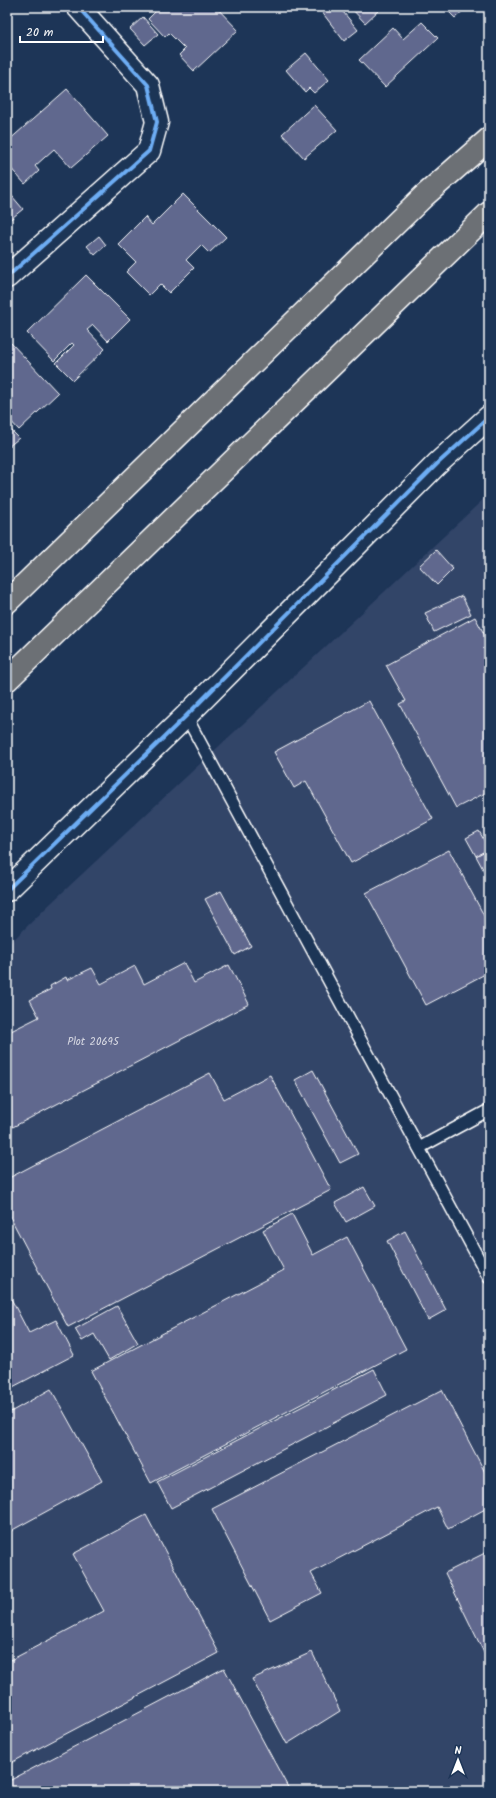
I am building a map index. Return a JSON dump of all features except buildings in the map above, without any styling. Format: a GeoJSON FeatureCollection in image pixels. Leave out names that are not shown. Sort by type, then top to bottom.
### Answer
{"type":"FeatureCollection","features":[{"type":"Feature","properties":{"kind":"highway"},"geometry":{"type":"LineString","coordinates":[[7,602],[424,196],[489,139]]}},
{"type":"Feature","properties":{"kind":"highway"},"geometry":{"type":"LineString","coordinates":[[7,680],[489,213]]}},
{"type":"Feature","properties":{"kind":"street"},"geometry":{"type":"LineString","coordinates":[[7,277],[149,151],[157,122],[148,85],[78,7]]}},
{"type":"Feature","properties":{"kind":"street"},"geometry":{"type":"LineString","coordinates":[[7,890],[186,716],[437,464],[489,417]]}},
{"type":"Feature","properties":{"kind":"lane"},"geometry":{"type":"LineString","coordinates":[[186,716],[489,1278]]}},
{"type":"Feature","properties":{"kind":"lane"},"geometry":{"type":"LineString","coordinates":[[419,1148],[489,1110]]}},
{"type":"Feature","properties":{"kind":"shaded area"},"geometry":{"type":"Polygon","coordinates":[[[489,494],[489,1791],[7,1791],[7,946],[50,904],[489,494]]]}},
{"type":"Feature","properties":{"kind":"cycle path"},"geometry":{"type":"LineString","coordinates":[[7,277],[149,151],[157,122],[148,85],[78,7]]}},
{"type":"Feature","properties":{"kind":"cycle path"},"geometry":{"type":"LineString","coordinates":[[7,890],[186,716],[437,464],[489,417]]}}]}
